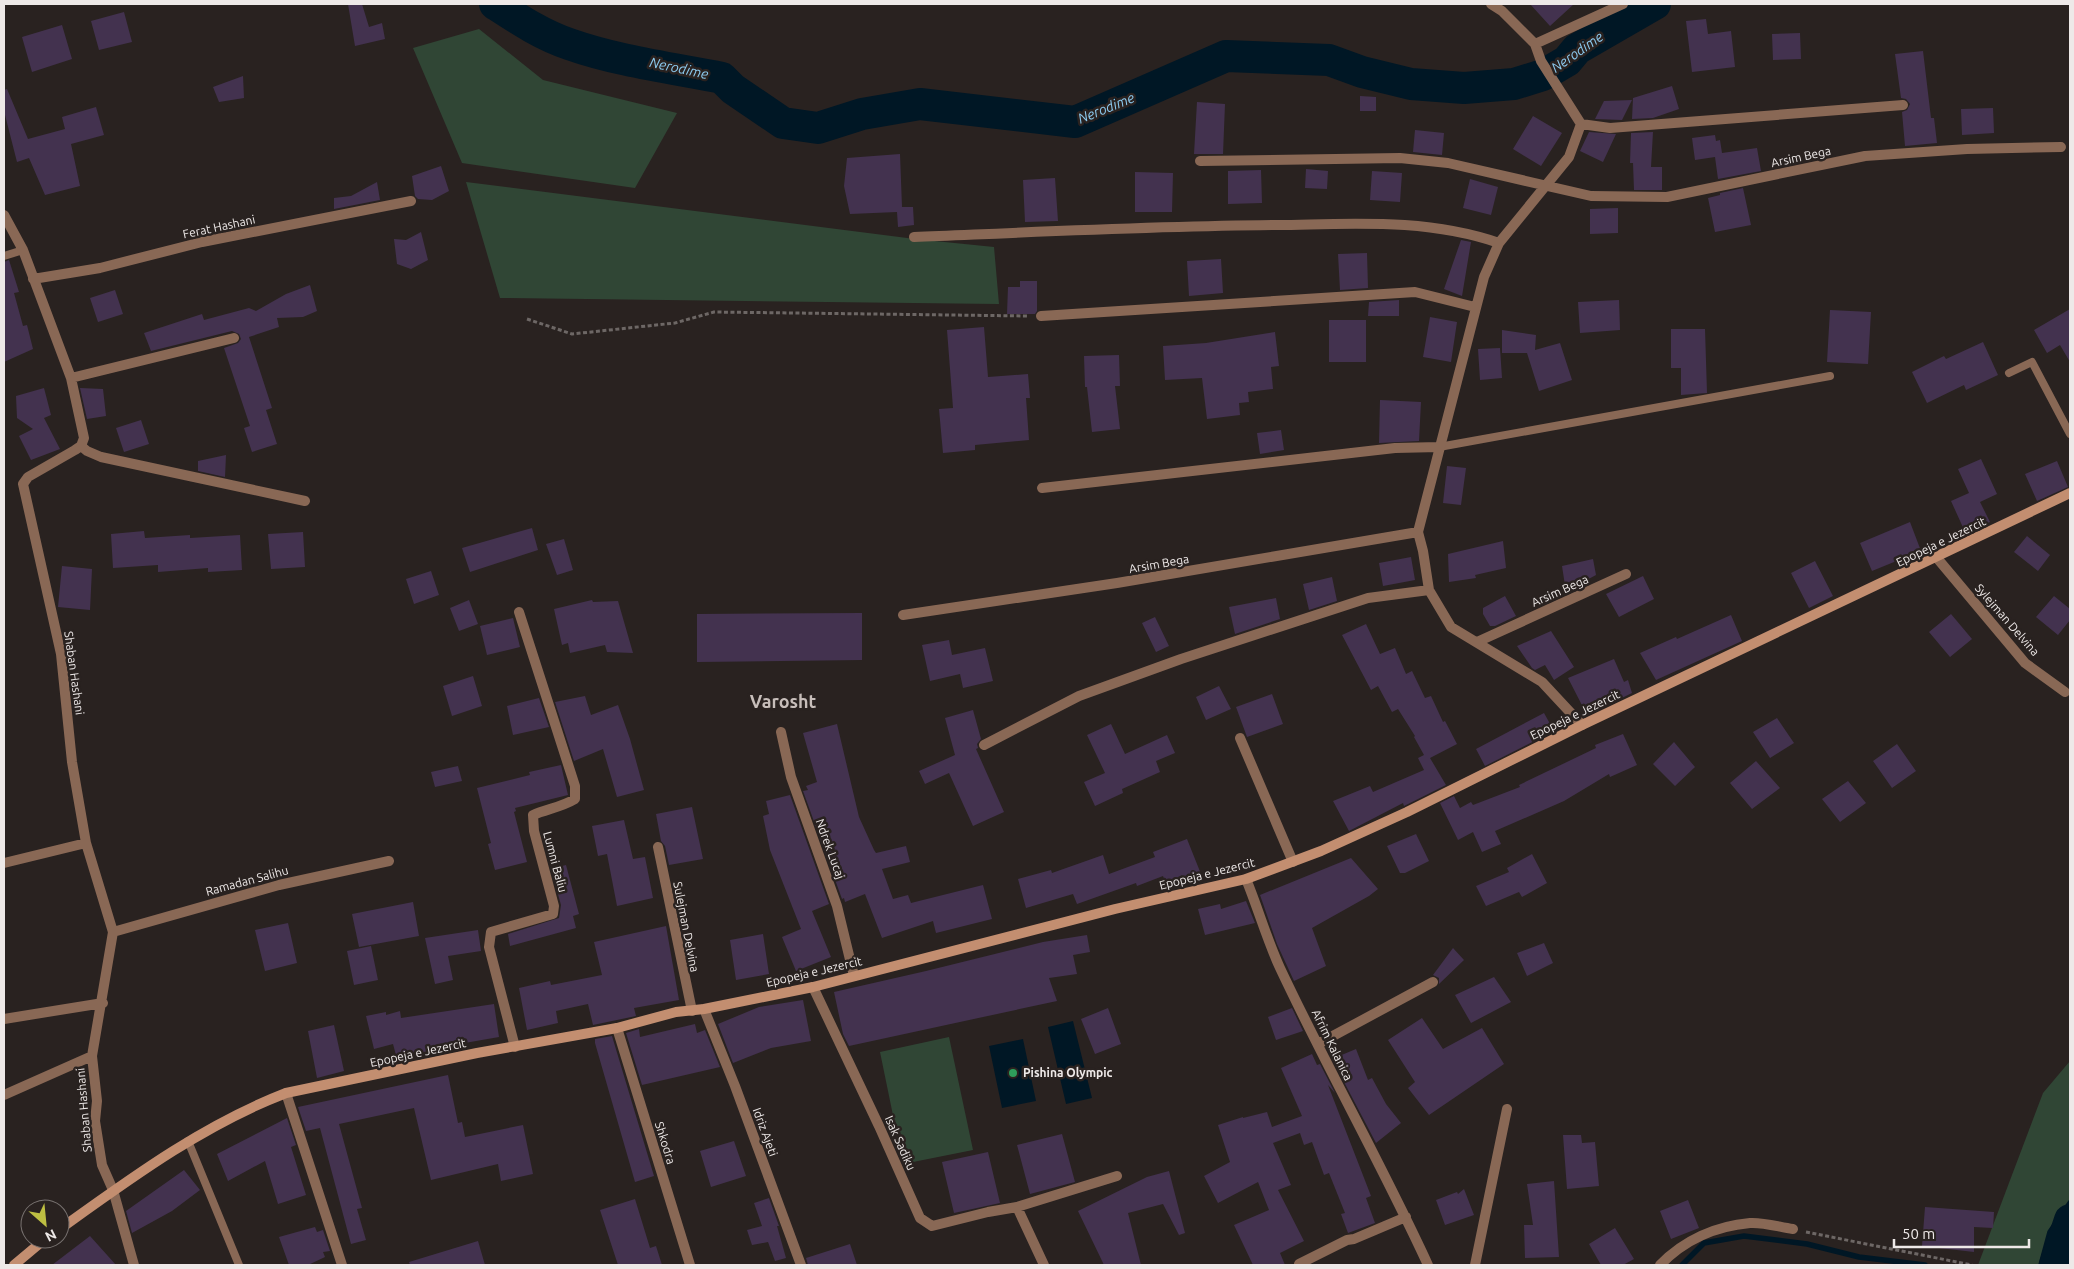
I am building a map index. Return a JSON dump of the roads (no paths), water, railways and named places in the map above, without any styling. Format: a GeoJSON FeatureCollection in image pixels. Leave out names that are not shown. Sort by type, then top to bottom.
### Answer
{"type":"FeatureCollection","features":[{"type":"Feature","properties":{"kind":"main road","name":"Epopeja e Jezercit"},"geometry":{"type":"LineString","coordinates":[[70,1222],[113,1190],[188,1141],[258,1104],[286,1093],[617,1028],[676,1012],[704,1009],[813,987],[1116,909],[1246,879],[1293,862],[1407,812],[1582,725],[1937,558],[2070,493]]}},
{"type":"Feature","properties":{"kind":"main road"},"geometry":{"type":"LineString","coordinates":[[14,1265],[33,1249]]}},
{"type":"Feature","properties":{"kind":"street"},"geometry":{"type":"LineString","coordinates":[[1491,4],[1502,11],[1535,44],[1541,61],[1581,124]]}},
{"type":"Feature","properties":{"kind":"street"},"geometry":{"type":"LineString","coordinates":[[1535,44],[1623,4]]}},
{"type":"Feature","properties":{"kind":"street"},"geometry":{"type":"LineString","coordinates":[[1581,124],[1610,128],[1903,105]]}},
{"type":"Feature","properties":{"kind":"street"},"geometry":{"type":"LineString","coordinates":[[1581,124],[1569,157],[1499,243],[1484,277],[1418,532],[1430,590],[1450,627],[1542,682],[1582,725]]}},
{"type":"Feature","properties":{"kind":"street","name":"Arsim Bega"},"geometry":{"type":"LineString","coordinates":[[1200,161],[1400,158],[1448,163],[1591,196],[1667,197],[1866,156],[1967,149],[2062,147]]}},
{"type":"Feature","properties":{"kind":"street","name":"Ferat Hashani"},"geometry":{"type":"LineString","coordinates":[[33,279],[100,268],[202,242],[411,201]]}},
{"type":"Feature","properties":{"kind":"street"},"geometry":{"type":"LineString","coordinates":[[4,215],[23,250],[71,378],[84,438],[81,446],[86,451],[101,456],[305,500]]}},
{"type":"Feature","properties":{"kind":"street"},"geometry":{"type":"LineString","coordinates":[[914,237],[1233,225],[1404,224],[1473,234],[1499,243]]}},
{"type":"Feature","properties":{"kind":"street"},"geometry":{"type":"LineString","coordinates":[[1041,316],[1415,292],[1475,307]]}},
{"type":"Feature","properties":{"kind":"street"},"geometry":{"type":"LineString","coordinates":[[71,378],[234,338]]}},
{"type":"Feature","properties":{"kind":"street","name":"Shaban Hashani"},"geometry":{"type":"LineString","coordinates":[[81,446],[28,477],[23,484],[61,654],[72,762],[86,843],[113,932],[103,1003],[92,1056],[97,1101],[95,1121],[102,1165],[113,1190],[134,1265]]}},
{"type":"Feature","properties":{"kind":"street"},"geometry":{"type":"LineString","coordinates":[[1042,488],[1395,448],[1439,448]]}},
{"type":"Feature","properties":{"kind":"street","name":"Arsim Bega"},"geometry":{"type":"LineString","coordinates":[[904,615],[1126,582],[1418,532]]}},
{"type":"Feature","properties":{"kind":"street","name":"Sylejman Delvina"},"geometry":{"type":"LineString","coordinates":[[1937,558],[2025,663],[2065,692]]}},
{"type":"Feature","properties":{"kind":"street","name":"Arsim Bega"},"geometry":{"type":"LineString","coordinates":[[1477,642],[1626,574]]}},
{"type":"Feature","properties":{"kind":"street"},"geometry":{"type":"LineString","coordinates":[[984,745],[1079,696],[1181,659],[1368,598],[1430,590]]}},
{"type":"Feature","properties":{"kind":"street","name":"Lumni Baliu"},"geometry":{"type":"LineString","coordinates":[[515,1047],[489,947],[491,932],[552,914],[554,906],[534,831],[533,815],[566,805],[575,799],[573,777],[560,744],[519,612]]}},
{"type":"Feature","properties":{"kind":"street","name":"Ndrek Lucaj"},"geometry":{"type":"LineString","coordinates":[[781,732],[791,777],[837,906],[854,976]]}},
{"type":"Feature","properties":{"kind":"street"},"geometry":{"type":"LineString","coordinates":[[1240,738],[1293,862]]}},
{"type":"Feature","properties":{"kind":"street"},"geometry":{"type":"LineString","coordinates":[[4,862],[86,843]]}},
{"type":"Feature","properties":{"kind":"street","name":"Sulejman Delvina"},"geometry":{"type":"LineString","coordinates":[[658,847],[692,1011]]}},
{"type":"Feature","properties":{"kind":"street","name":"Ramadan Salihu"},"geometry":{"type":"LineString","coordinates":[[113,932],[279,885],[389,861]]}},
{"type":"Feature","properties":{"kind":"street","name":"Afrim Kalanica"},"geometry":{"type":"LineString","coordinates":[[1246,879],[1279,966],[1406,1217],[1428,1265]]}},
{"type":"Feature","properties":{"kind":"street"},"geometry":{"type":"LineString","coordinates":[[1318,1044],[1432,982]]}},
{"type":"Feature","properties":{"kind":"street","name":"Isak Sadiku"},"geometry":{"type":"LineString","coordinates":[[813,987],[920,1218],[932,1226],[1017,1207],[1117,1176]]}},
{"type":"Feature","properties":{"kind":"street"},"geometry":{"type":"LineString","coordinates":[[4,1019],[103,1003]]}},
{"type":"Feature","properties":{"kind":"street","name":"Idriz Ajeti"},"geometry":{"type":"LineString","coordinates":[[704,1009],[735,1086],[801,1265]]}},
{"type":"Feature","properties":{"kind":"street","name":"Shkodra"},"geometry":{"type":"LineString","coordinates":[[617,1028],[690,1265]]}},
{"type":"Feature","properties":{"kind":"street","name":"Shaban Hashani"},"geometry":{"type":"LineString","coordinates":[[4,1095],[92,1056]]}},
{"type":"Feature","properties":{"kind":"street"},"geometry":{"type":"LineString","coordinates":[[286,1093],[342,1265]]}},
{"type":"Feature","properties":{"kind":"street"},"geometry":{"type":"LineString","coordinates":[[1475,1265],[1507,1109]]}},
{"type":"Feature","properties":{"kind":"street"},"geometry":{"type":"LineString","coordinates":[[1017,1207],[1044,1265]]}},
{"type":"Feature","properties":{"kind":"street"},"geometry":{"type":"LineString","coordinates":[[1298,1264],[1346,1240],[1354,1239],[1406,1217]]}},
{"type":"Feature","properties":{"kind":"street"},"geometry":{"type":"LineString","coordinates":[[1660,1265],[1688,1241],[1716,1229],[1752,1222],[1793,1229]]}},
{"type":"Feature","properties":{"kind":"lane"},"geometry":{"type":"LineString","coordinates":[[4,256],[23,250]]}},
{"type":"Feature","properties":{"kind":"lane"},"geometry":{"type":"LineString","coordinates":[[2009,373],[2032,362],[2070,434]]}},
{"type":"Feature","properties":{"kind":"lane"},"geometry":{"type":"LineString","coordinates":[[1439,448],[1830,376]]}},
{"type":"Feature","properties":{"kind":"lane"},"geometry":{"type":"LineString","coordinates":[[188,1141],[239,1265]]}},
{"type":"Feature","properties":{"kind":"water"},"geometry":{"type":"Polygon","coordinates":[[[1073,1021],[1092,1098],[1066,1104],[1048,1027],[1073,1021]]]}},
{"type":"Feature","properties":{"kind":"water","name":"Pishina Olympic"},"geometry":{"type":"Polygon","coordinates":[[[1023,1039],[1036,1101],[1002,1108],[989,1046],[1023,1039]]]}},
{"type":"Feature","properties":{"kind":"waterway","name":"Nerodime"},"geometry":{"type":"LineString","coordinates":[[495,4],[540,31],[587,50],[625,60],[722,78],[733,89],[783,123],[818,128],[862,114],[920,104],[1075,122],[1226,56],[1329,60],[1362,72],[1411,84],[1464,88],[1514,84],[1543,75],[1567,61],[1577,49],[1655,4]]}},
{"type":"Feature","properties":{"kind":"waterway"},"geometry":{"type":"LineString","coordinates":[[2041,1265],[2050,1232],[2070,1203]]}},
{"type":"Feature","properties":{"kind":"waterway","name":"Nerodime"},"geometry":{"type":"LineString","coordinates":[[2055,1265],[2070,1220]]}},
{"type":"Feature","properties":{"kind":"waterway"},"geometry":{"type":"LineString","coordinates":[[1682,1265],[1704,1243],[1744,1236],[1807,1244],[1859,1257],[1925,1265]]}},
{"type":"Feature","properties":{"kind":"place","name":"Pishina Olympic"},"geometry":{"type":"Point","coordinates":[1013,1073]}},
{"type":"Feature","properties":{"kind":"district","name":"Varosht"},"geometry":{"type":"Point","coordinates":[783,702]}}]}
